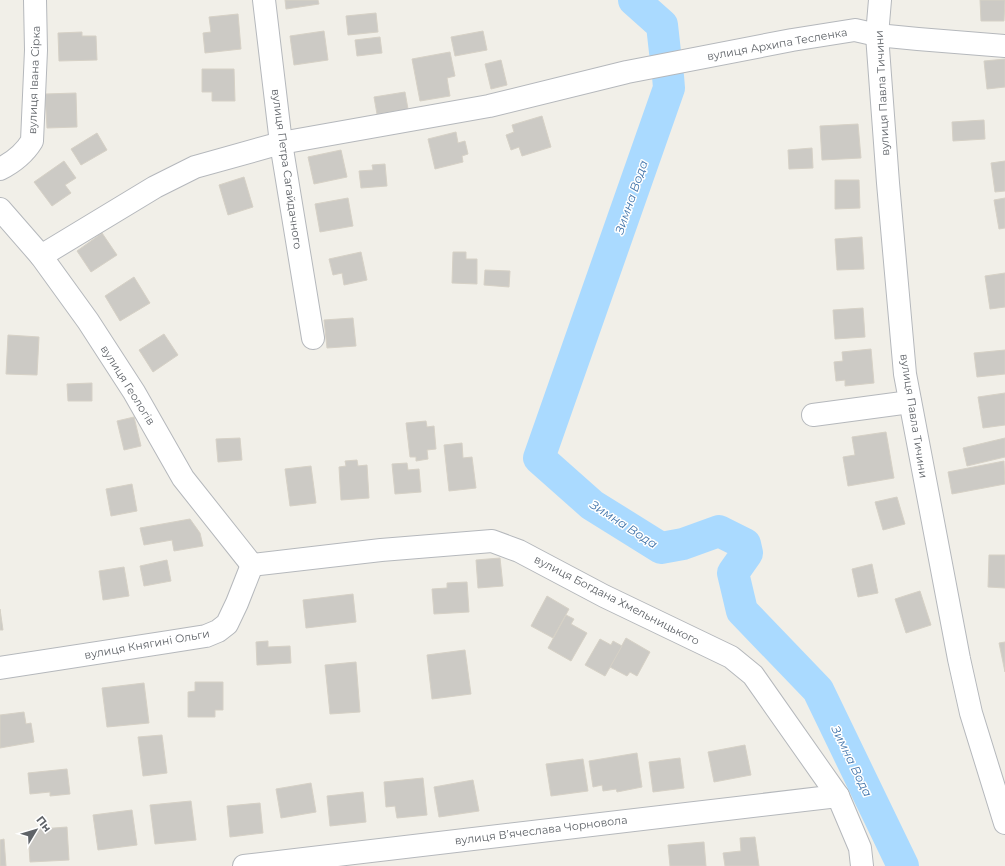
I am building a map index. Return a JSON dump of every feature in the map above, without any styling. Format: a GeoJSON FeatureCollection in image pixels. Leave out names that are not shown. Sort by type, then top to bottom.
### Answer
{"type":"FeatureCollection","features":[{"type":"Feature","properties":{"kind":"street","name":"вулиця Івана Сірка"},"geometry":{"type":"LineString","coordinates":[[0,169],[25,153],[32,142],[36,50],[35,0]]}},
{"type":"Feature","properties":{"kind":"street","name":"вулиця Петра Сагайдачного"},"geometry":{"type":"LineString","coordinates":[[264,0],[281,143],[313,338]]}},
{"type":"Feature","properties":{"kind":"street","name":"вулиця Павла Тичини"},"geometry":{"type":"LineString","coordinates":[[880,0],[877,35],[888,183],[905,374],[958,659],[971,713],[1005,823]]}},
{"type":"Feature","properties":{"kind":"street","name":"вулиця Архипа Тесленка"},"geometry":{"type":"LineString","coordinates":[[41,256],[155,187],[195,167],[281,143],[488,106],[627,72],[792,40],[856,30],[877,35],[1005,46]]}},
{"type":"Feature","properties":{"kind":"street","name":"вулиця Геологів"},"geometry":{"type":"LineString","coordinates":[[0,209],[41,256],[88,321],[134,392],[183,478],[252,565]]}},
{"type":"Feature","properties":{"kind":"street"},"geometry":{"type":"LineString","coordinates":[[813,415],[910,402]]}},
{"type":"Feature","properties":{"kind":"street","name":"вулиця Богдана Хмельницького"},"geometry":{"type":"LineString","coordinates":[[252,565],[381,550],[492,541],[519,551],[604,596],[731,657],[753,675],[838,796],[860,848],[862,866]]}},
{"type":"Feature","properties":{"kind":"street","name":"вулиця Княгині Ольги"},"geometry":{"type":"LineString","coordinates":[[0,668],[206,636],[218,631],[227,624],[252,565]]}},
{"type":"Feature","properties":{"kind":"street","name":"вулиця Вʼячеслава Чорновола"},"geometry":{"type":"LineString","coordinates":[[244,866],[297,862],[838,796]]}},
{"type":"Feature","properties":{"kind":"building"},"geometry":{"type":"Polygon","coordinates":[[[285,0],[318,0],[319,4],[286,9],[285,0]]]}},
{"type":"Feature","properties":{"kind":"building"},"geometry":{"type":"Polygon","coordinates":[[[980,0],[1005,0],[1004,21],[981,21],[980,0]]]}},
{"type":"Feature","properties":{"kind":"building"},"geometry":{"type":"Polygon","coordinates":[[[376,13],[378,32],[348,35],[346,16],[376,13]]]}},
{"type":"Feature","properties":{"kind":"building"},"geometry":{"type":"Polygon","coordinates":[[[238,14],[241,49],[205,53],[203,33],[211,32],[209,17],[238,14]]]}},
{"type":"Feature","properties":{"kind":"building"},"geometry":{"type":"Polygon","coordinates":[[[324,31],[328,60],[294,65],[290,36],[324,31]]]}},
{"type":"Feature","properties":{"kind":"building"},"geometry":{"type":"Polygon","coordinates":[[[483,31],[487,50],[455,56],[451,37],[483,31]]]}},
{"type":"Feature","properties":{"kind":"building"},"geometry":{"type":"Polygon","coordinates":[[[82,32],[82,36],[96,36],[97,60],[59,61],[58,33],[82,32]]]}},
{"type":"Feature","properties":{"kind":"building"},"geometry":{"type":"Polygon","coordinates":[[[380,37],[382,53],[357,56],[355,40],[380,37]]]}},
{"type":"Feature","properties":{"kind":"building"},"geometry":{"type":"Polygon","coordinates":[[[450,52],[455,76],[447,78],[450,96],[420,101],[412,59],[450,52]]]}},
{"type":"Feature","properties":{"kind":"building"},"geometry":{"type":"Polygon","coordinates":[[[1005,59],[1005,87],[987,89],[984,61],[1005,59]]]}},
{"type":"Feature","properties":{"kind":"building"},"geometry":{"type":"Polygon","coordinates":[[[501,60],[507,85],[491,89],[485,64],[501,60]]]}},
{"type":"Feature","properties":{"kind":"building"},"geometry":{"type":"Polygon","coordinates":[[[202,69],[234,69],[235,101],[212,101],[212,92],[202,92],[202,69]]]}},
{"type":"Feature","properties":{"kind":"building"},"geometry":{"type":"Polygon","coordinates":[[[405,92],[408,109],[377,114],[374,97],[405,92]]]}},
{"type":"Feature","properties":{"kind":"building"},"geometry":{"type":"Polygon","coordinates":[[[76,93],[77,127],[47,128],[45,94],[76,93]]]}},
{"type":"Feature","properties":{"kind":"building"},"geometry":{"type":"Polygon","coordinates":[[[542,116],[551,147],[522,156],[519,147],[511,150],[506,135],[514,132],[512,125],[542,116]]]}},
{"type":"Feature","properties":{"kind":"building"},"geometry":{"type":"Polygon","coordinates":[[[984,120],[985,139],[953,141],[952,122],[984,120]]]}},
{"type":"Feature","properties":{"kind":"building"},"geometry":{"type":"Polygon","coordinates":[[[858,124],[861,158],[822,160],[820,126],[858,124]]]}},
{"type":"Feature","properties":{"kind":"building"},"geometry":{"type":"Polygon","coordinates":[[[456,132],[458,143],[465,141],[468,154],[462,156],[463,162],[435,169],[428,139],[456,132]]]}},
{"type":"Feature","properties":{"kind":"building"},"geometry":{"type":"Polygon","coordinates":[[[97,133],[107,150],[81,165],[71,149],[97,133]]]}},
{"type":"Feature","properties":{"kind":"building"},"geometry":{"type":"Polygon","coordinates":[[[812,148],[813,168],[789,169],[788,150],[812,148]]]}},
{"type":"Feature","properties":{"kind":"building"},"geometry":{"type":"Polygon","coordinates":[[[341,150],[347,177],[314,184],[308,157],[341,150]]]}},
{"type":"Feature","properties":{"kind":"building"},"geometry":{"type":"Polygon","coordinates":[[[64,161],[76,178],[65,185],[71,193],[52,206],[34,182],[64,161]]]}},
{"type":"Feature","properties":{"kind":"building"},"geometry":{"type":"Polygon","coordinates":[[[1005,161],[1005,191],[995,192],[991,163],[1005,161]]]}},
{"type":"Feature","properties":{"kind":"building"},"geometry":{"type":"Polygon","coordinates":[[[385,164],[387,186],[361,188],[359,171],[373,170],[372,165],[385,164]]]}},
{"type":"Feature","properties":{"kind":"building"},"geometry":{"type":"Polygon","coordinates":[[[244,177],[253,207],[228,215],[219,185],[244,177]]]}},
{"type":"Feature","properties":{"kind":"building"},"geometry":{"type":"Polygon","coordinates":[[[835,180],[859,180],[860,208],[835,209],[835,180]]]}},
{"type":"Feature","properties":{"kind":"building"},"geometry":{"type":"Polygon","coordinates":[[[348,198],[353,226],[320,232],[315,204],[348,198]]]}},
{"type":"Feature","properties":{"kind":"building"},"geometry":{"type":"Polygon","coordinates":[[[1005,198],[1005,228],[999,229],[994,200],[1005,198]]]}},
{"type":"Feature","properties":{"kind":"building"},"geometry":{"type":"Polygon","coordinates":[[[102,233],[117,255],[91,272],[77,251],[102,233]]]}},
{"type":"Feature","properties":{"kind":"building"},"geometry":{"type":"Polygon","coordinates":[[[862,237],[864,269],[837,270],[835,239],[862,237]]]}},
{"type":"Feature","properties":{"kind":"building"},"geometry":{"type":"Polygon","coordinates":[[[361,252],[367,280],[344,285],[342,273],[333,275],[329,259],[361,252]]]}},
{"type":"Feature","properties":{"kind":"building"},"geometry":{"type":"Polygon","coordinates":[[[453,252],[466,252],[466,259],[477,259],[477,284],[452,283],[453,252]]]}},
{"type":"Feature","properties":{"kind":"building"},"geometry":{"type":"Polygon","coordinates":[[[485,270],[510,271],[509,287],[484,285],[485,270]]]}},
{"type":"Feature","properties":{"kind":"building"},"geometry":{"type":"Polygon","coordinates":[[[1005,273],[1005,307],[990,309],[985,276],[1005,273]]]}},
{"type":"Feature","properties":{"kind":"building"},"geometry":{"type":"Polygon","coordinates":[[[134,277],[150,303],[120,321],[105,296],[134,277]]]}},
{"type":"Feature","properties":{"kind":"building"},"geometry":{"type":"Polygon","coordinates":[[[863,308],[865,337],[835,339],[833,310],[863,308]]]}},
{"type":"Feature","properties":{"kind":"building"},"geometry":{"type":"Polygon","coordinates":[[[353,318],[356,346],[327,348],[324,320],[353,318]]]}},
{"type":"Feature","properties":{"kind":"building"},"geometry":{"type":"Polygon","coordinates":[[[164,334],[178,355],[153,372],[139,350],[164,334]]]}},
{"type":"Feature","properties":{"kind":"building"},"geometry":{"type":"Polygon","coordinates":[[[8,335],[39,337],[37,375],[6,374],[8,335]]]}},
{"type":"Feature","properties":{"kind":"building"},"geometry":{"type":"Polygon","coordinates":[[[871,349],[874,383],[845,386],[845,380],[836,381],[834,362],[843,361],[842,352],[871,349]]]}},
{"type":"Feature","properties":{"kind":"building"},"geometry":{"type":"Polygon","coordinates":[[[1005,350],[1005,374],[977,377],[974,353],[1005,350]]]}},
{"type":"Feature","properties":{"kind":"building"},"geometry":{"type":"Polygon","coordinates":[[[92,383],[92,401],[68,401],[67,384],[92,383]]]}},
{"type":"Feature","properties":{"kind":"building"},"geometry":{"type":"Polygon","coordinates":[[[1005,393],[1005,425],[983,428],[978,397],[1005,393]]]}},
{"type":"Feature","properties":{"kind":"building"},"geometry":{"type":"Polygon","coordinates":[[[134,417],[141,446],[124,450],[117,421],[134,417]]]}},
{"type":"Feature","properties":{"kind":"building"},"geometry":{"type":"Polygon","coordinates":[[[426,421],[427,427],[434,426],[436,449],[427,450],[428,459],[416,461],[416,457],[410,457],[406,423],[426,421]]]}},
{"type":"Feature","properties":{"kind":"building"},"geometry":{"type":"Polygon","coordinates":[[[886,432],[894,478],[848,486],[843,457],[855,455],[852,437],[886,432]]]}},
{"type":"Feature","properties":{"kind":"building"},"geometry":{"type":"Polygon","coordinates":[[[240,438],[242,460],[218,462],[216,439],[240,438]]]}},
{"type":"Feature","properties":{"kind":"building"},"geometry":{"type":"Polygon","coordinates":[[[1005,438],[1005,457],[967,466],[963,448],[1005,438]]]}},
{"type":"Feature","properties":{"kind":"building"},"geometry":{"type":"Polygon","coordinates":[[[462,443],[463,458],[472,457],[476,488],[449,491],[444,445],[462,443]]]}},
{"type":"Feature","properties":{"kind":"building"},"geometry":{"type":"Polygon","coordinates":[[[357,460],[358,466],[367,465],[369,498],[341,500],[339,467],[346,466],[345,461],[357,460]]]}},
{"type":"Feature","properties":{"kind":"building"},"geometry":{"type":"Polygon","coordinates":[[[1004,461],[1005,484],[952,494],[948,472],[1004,461]]]}},
{"type":"Feature","properties":{"kind":"building"},"geometry":{"type":"Polygon","coordinates":[[[407,463],[408,470],[419,469],[421,492],[395,494],[392,464],[407,463]]]}},
{"type":"Feature","properties":{"kind":"building"},"geometry":{"type":"Polygon","coordinates":[[[311,466],[316,503],[290,506],[285,469],[311,466]]]}},
{"type":"Feature","properties":{"kind":"building"},"geometry":{"type":"Polygon","coordinates":[[[132,484],[137,511],[111,516],[106,489],[132,484]]]}},
{"type":"Feature","properties":{"kind":"building"},"geometry":{"type":"Polygon","coordinates":[[[897,497],[905,524],[883,530],[875,502],[897,497]]]}},
{"type":"Feature","properties":{"kind":"building"},"geometry":{"type":"Polygon","coordinates":[[[190,519],[200,533],[203,546],[174,551],[172,540],[144,545],[140,528],[190,519]]]}},
{"type":"Feature","properties":{"kind":"building"},"geometry":{"type":"Polygon","coordinates":[[[989,555],[1005,555],[1005,588],[988,587],[989,555]]]}},
{"type":"Feature","properties":{"kind":"building"},"geometry":{"type":"Polygon","coordinates":[[[500,558],[503,586],[478,588],[476,560],[500,558]]]}},
{"type":"Feature","properties":{"kind":"building"},"geometry":{"type":"Polygon","coordinates":[[[167,560],[171,581],[144,586],[140,566],[167,560]]]}},
{"type":"Feature","properties":{"kind":"building"},"geometry":{"type":"Polygon","coordinates":[[[872,564],[878,593],[858,597],[852,569],[872,564]]]}},
{"type":"Feature","properties":{"kind":"building"},"geometry":{"type":"Polygon","coordinates":[[[124,567],[129,596],[103,600],[99,571],[124,567]]]}},
{"type":"Feature","properties":{"kind":"building"},"geometry":{"type":"Polygon","coordinates":[[[467,582],[469,612],[434,614],[432,589],[447,588],[447,583],[467,582]]]}},
{"type":"Feature","properties":{"kind":"building"},"geometry":{"type":"Polygon","coordinates":[[[920,591],[931,625],[906,633],[895,599],[920,591]]]}},
{"type":"Feature","properties":{"kind":"building"},"geometry":{"type":"Polygon","coordinates":[[[353,594],[356,622],[306,628],[303,600],[353,594]]]}},
{"type":"Feature","properties":{"kind":"building"},"geometry":{"type":"Polygon","coordinates":[[[547,596],[569,609],[553,638],[531,626],[547,596]]]}},
{"type":"Feature","properties":{"kind":"building"},"geometry":{"type":"Polygon","coordinates":[[[0,609],[3,630],[0,630],[0,609]]]}},
{"type":"Feature","properties":{"kind":"building"},"geometry":{"type":"Polygon","coordinates":[[[566,615],[574,619],[571,624],[587,633],[571,661],[548,648],[566,615]]]}},
{"type":"Feature","properties":{"kind":"building"},"geometry":{"type":"Polygon","coordinates":[[[626,638],[650,652],[637,676],[630,672],[627,676],[610,667],[626,638]]]}},
{"type":"Feature","properties":{"kind":"building"},"geometry":{"type":"Polygon","coordinates":[[[600,639],[611,645],[613,641],[622,646],[605,676],[585,665],[600,639]]]}},
{"type":"Feature","properties":{"kind":"building"},"geometry":{"type":"Polygon","coordinates":[[[268,641],[268,647],[290,646],[291,663],[257,665],[256,642],[268,641]]]}},
{"type":"Feature","properties":{"kind":"building"},"geometry":{"type":"Polygon","coordinates":[[[1005,642],[1005,672],[999,643],[1005,642]]]}},
{"type":"Feature","properties":{"kind":"building"},"geometry":{"type":"Polygon","coordinates":[[[465,650],[471,694],[432,699],[427,655],[465,650]]]}},
{"type":"Feature","properties":{"kind":"building"},"geometry":{"type":"Polygon","coordinates":[[[356,662],[360,712],[330,714],[325,665],[356,662]]]}},
{"type":"Feature","properties":{"kind":"building"},"geometry":{"type":"Polygon","coordinates":[[[195,682],[223,682],[223,710],[215,710],[215,717],[188,717],[188,692],[195,691],[195,682]]]}},
{"type":"Feature","properties":{"kind":"building"},"geometry":{"type":"Polygon","coordinates":[[[144,683],[149,723],[107,727],[102,688],[144,683]]]}},
{"type":"Feature","properties":{"kind":"building"},"geometry":{"type":"Polygon","coordinates":[[[24,712],[26,724],[31,723],[34,742],[0,748],[0,715],[24,712]]]}},
{"type":"Feature","properties":{"kind":"building"},"geometry":{"type":"Polygon","coordinates":[[[162,735],[167,773],[143,776],[138,737],[162,735]]]}},
{"type":"Feature","properties":{"kind":"building"},"geometry":{"type":"Polygon","coordinates":[[[745,745],[751,775],[714,782],[708,752],[745,745]]]}},
{"type":"Feature","properties":{"kind":"building"},"geometry":{"type":"Polygon","coordinates":[[[637,753],[642,787],[617,792],[616,789],[603,791],[602,785],[593,787],[589,761],[637,753]]]}},
{"type":"Feature","properties":{"kind":"building"},"geometry":{"type":"Polygon","coordinates":[[[680,758],[684,788],[653,792],[649,762],[680,758]]]}},
{"type":"Feature","properties":{"kind":"building"},"geometry":{"type":"Polygon","coordinates":[[[583,759],[588,791],[551,796],[546,764],[583,759]]]}},
{"type":"Feature","properties":{"kind":"building"},"geometry":{"type":"Polygon","coordinates":[[[67,769],[70,794],[50,796],[50,792],[30,794],[28,773],[67,769]]]}},
{"type":"Feature","properties":{"kind":"building"},"geometry":{"type":"Polygon","coordinates":[[[423,778],[427,815],[397,818],[395,806],[386,807],[384,782],[423,778]]]}},
{"type":"Feature","properties":{"kind":"building"},"geometry":{"type":"Polygon","coordinates":[[[473,780],[479,811],[439,817],[434,787],[473,780]]]}},
{"type":"Feature","properties":{"kind":"building"},"geometry":{"type":"Polygon","coordinates":[[[311,783],[316,812],[281,818],[276,789],[311,783]]]}},
{"type":"Feature","properties":{"kind":"building"},"geometry":{"type":"Polygon","coordinates":[[[363,792],[366,822],[330,826],[327,796],[363,792]]]}},
{"type":"Feature","properties":{"kind":"building"},"geometry":{"type":"Polygon","coordinates":[[[191,801],[196,840],[155,844],[150,805],[191,801]]]}},
{"type":"Feature","properties":{"kind":"building"},"geometry":{"type":"Polygon","coordinates":[[[260,803],[263,833],[230,837],[227,806],[260,803]]]}},
{"type":"Feature","properties":{"kind":"building"},"geometry":{"type":"Polygon","coordinates":[[[132,810],[137,845],[98,850],[93,815],[132,810]]]}},
{"type":"Feature","properties":{"kind":"building"},"geometry":{"type":"Polygon","coordinates":[[[67,827],[69,860],[30,862],[28,830],[67,827]]]}},
{"type":"Feature","properties":{"kind":"building"},"geometry":{"type":"Polygon","coordinates":[[[755,837],[759,866],[725,866],[723,853],[741,851],[740,838],[755,837]]]}},
{"type":"Feature","properties":{"kind":"building"},"geometry":{"type":"Polygon","coordinates":[[[4,839],[6,866],[0,866],[0,840],[4,839]]]}},
{"type":"Feature","properties":{"kind":"building"},"geometry":{"type":"Polygon","coordinates":[[[704,842],[706,866],[670,866],[668,845],[704,842]]]}},
{"type":"Feature","properties":{"kind":"waterway","name":"Зимна Вода"},"geometry":{"type":"LineString","coordinates":[[634,0],[662,25],[665,52]]}},
{"type":"Feature","properties":{"kind":"waterway","name":"Зимна Вода"},"geometry":{"type":"LineString","coordinates":[[668,76],[669,88],[539,458],[592,505],[661,548],[683,544],[719,531],[745,544],[747,553],[733,573],[742,611],[818,690],[903,866]]}}]}
